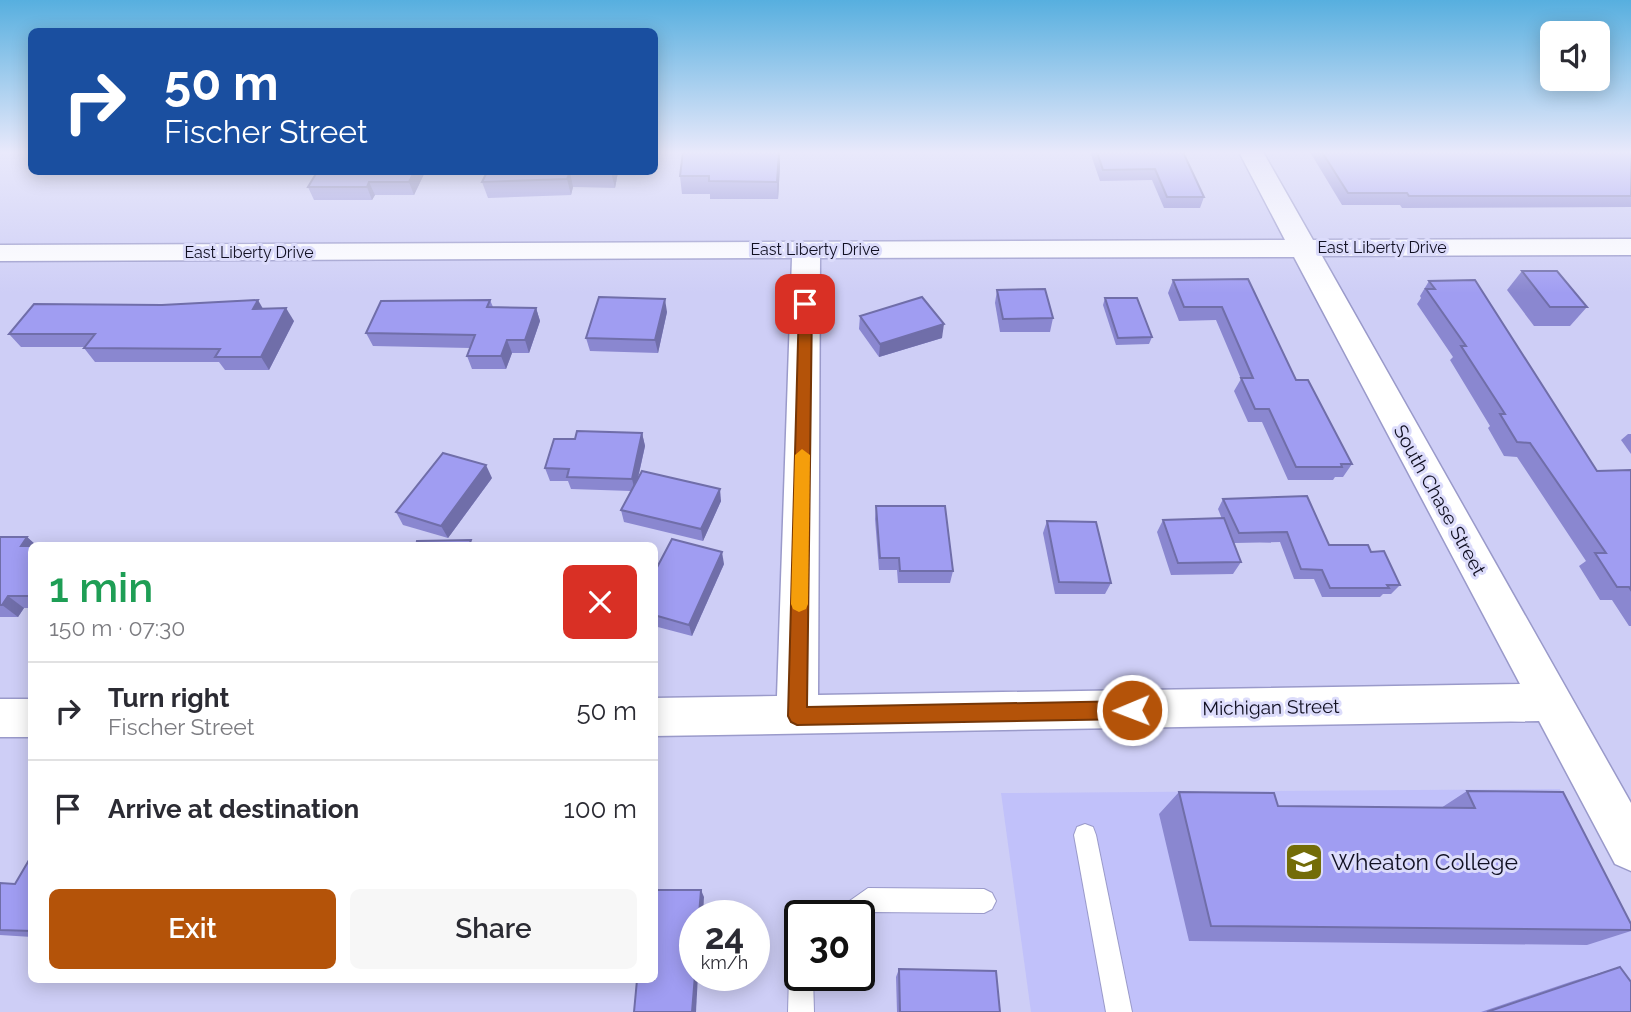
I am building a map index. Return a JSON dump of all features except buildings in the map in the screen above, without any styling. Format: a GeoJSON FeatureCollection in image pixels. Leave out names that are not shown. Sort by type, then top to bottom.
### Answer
{"type":"FeatureCollection","features":[{"type":"Feature","properties":{"kind":"street","name":"South Chase Street"},"geometry":{"type":"LineString","coordinates":[[1276,199],[1631,848]]}},
{"type":"Feature","properties":{"kind":"street","name":"East Liberty Drive"},"geometry":{"type":"LineString","coordinates":[[0,253],[1631,247]]}},
{"type":"Feature","properties":{"kind":"street"},"geometry":{"type":"LineString","coordinates":[[797,716],[806,249]]}},
{"type":"Feature","properties":{"kind":"street","name":"Michigan Street"},"geometry":{"type":"LineString","coordinates":[[658,717],[1551,702]]}},
{"type":"Feature","properties":{"kind":"street"},"geometry":{"type":"LineString","coordinates":[[0,718],[28,718]]}},
{"type":"Feature","properties":{"kind":"lane"},"geometry":{"type":"LineString","coordinates":[[1085,835],[1119,1012]]}},
{"type":"Feature","properties":{"kind":"lane"},"geometry":{"type":"LineString","coordinates":[[875,900],[984,901]]}},
{"type":"Feature","properties":{"kind":"lane"},"geometry":{"type":"LineString","coordinates":[[801,991],[801,1012]]}},
{"type":"Feature","properties":{"kind":"shaded area","name":"Wheaton College"},"geometry":{"type":"Polygon","coordinates":[[[1560,789],[1631,930],[1631,1012],[1031,1012],[1001,793],[1560,789]]]}},
{"type":"Feature","properties":{"kind":"slow traffic"},"geometry":{"type":"LineString","coordinates":[[799,604],[802,455]]}},
{"type":"Feature","properties":{"kind":"place","name":"Wheaton College"},"geometry":{"type":"Point","coordinates":[1304,862]}},
{"type":"Feature","properties":{"kind":"route"},"geometry":{"type":"LineString","coordinates":[[805,304],[797,716],[1132,710]]}}]}
